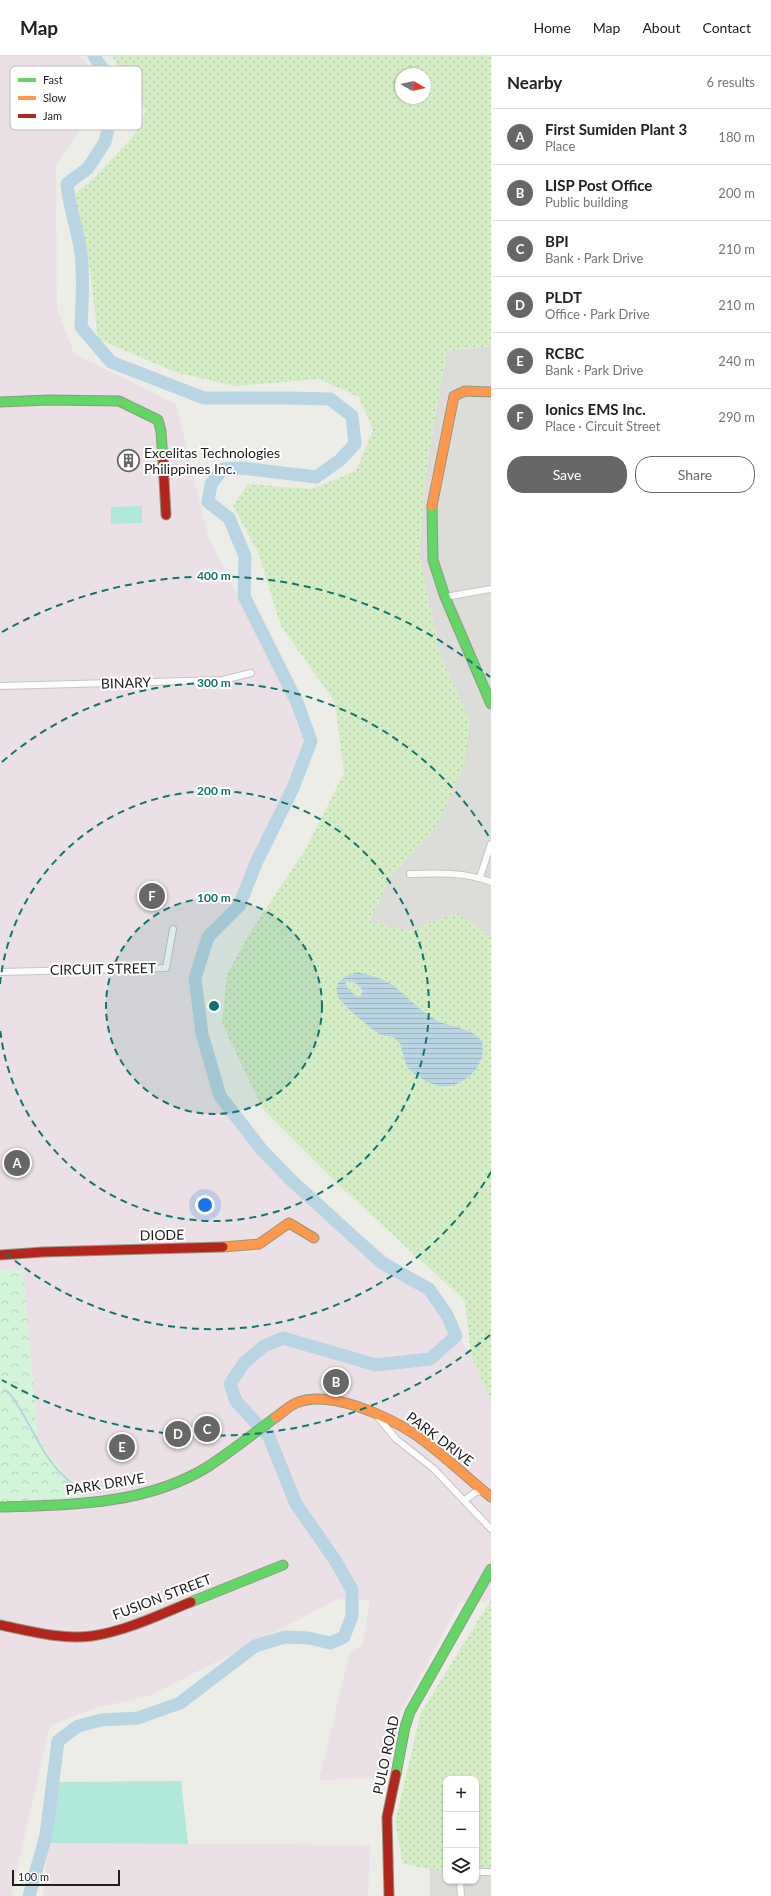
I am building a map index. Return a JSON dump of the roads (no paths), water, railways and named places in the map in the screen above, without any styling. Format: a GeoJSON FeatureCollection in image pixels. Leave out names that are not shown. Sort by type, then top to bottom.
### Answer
{"type":"FeatureCollection","features":[{"type":"Feature","properties":{"kind":"street"},"geometry":{"type":"LineString","coordinates":[[491,392],[465,391],[454,396],[432,506],[433,560],[445,597],[491,704]]}},
{"type":"Feature","properties":{"kind":"street"},"geometry":{"type":"LineString","coordinates":[[0,402],[49,400],[118,401],[158,420],[161,431],[166,515]]}},
{"type":"Feature","properties":{"kind":"street"},"geometry":{"type":"LineString","coordinates":[[445,597],[491,589]]}},
{"type":"Feature","properties":{"kind":"street","name":"BINARY"},"geometry":{"type":"LineString","coordinates":[[0,686],[223,680],[251,674]]}},
{"type":"Feature","properties":{"kind":"street"},"geometry":{"type":"LineString","coordinates":[[480,877],[491,844]]}},
{"type":"Feature","properties":{"kind":"street"},"geometry":{"type":"LineString","coordinates":[[410,874],[441,872],[480,877],[491,882]]}},
{"type":"Feature","properties":{"kind":"street","name":"CIRCUIT STREET"},"geometry":{"type":"LineString","coordinates":[[0,972],[166,968],[173,929]]}},
{"type":"Feature","properties":{"kind":"street","name":"DIODE"},"geometry":{"type":"LineString","coordinates":[[0,1255],[43,1252],[202,1249],[260,1244],[290,1223],[314,1238]]}},
{"type":"Feature","properties":{"kind":"street","name":"PARK DRIVE"},"geometry":{"type":"LineString","coordinates":[[0,1507],[64,1505],[111,1500],[145,1493],[166,1486],[209,1466],[295,1403],[314,1399],[332,1400],[353,1405],[398,1424],[417,1436],[491,1497]]}},
{"type":"Feature","properties":{"kind":"street","name":"PARK DRIVE"},"geometry":{"type":"LineString","coordinates":[[377,1416],[396,1439],[434,1469],[491,1529]]}},
{"type":"Feature","properties":{"kind":"street"},"geometry":{"type":"LineString","coordinates":[[465,1500],[476,1492],[483,1491]]}},
{"type":"Feature","properties":{"kind":"street","name":"FUSION STREET"},"geometry":{"type":"LineString","coordinates":[[0,1625],[52,1636],[91,1636],[127,1628],[283,1565]]}},
{"type":"Feature","properties":{"kind":"street","name":"PULO ROAD"},"geometry":{"type":"LineString","coordinates":[[389,1896],[387,1817],[405,1727],[410,1712],[491,1569]]}},
{"type":"Feature","properties":{"kind":"street"},"geometry":{"type":"LineString","coordinates":[[479,1872],[491,1872]]}},
{"type":"Feature","properties":{"kind":"street"},"geometry":{"type":"LineString","coordinates":[[460,1884],[461,1896]]}},
{"type":"Feature","properties":{"kind":"water"},"geometry":{"type":"Polygon","coordinates":[[[358,972],[386,981],[396,987],[426,1014],[440,1022],[473,1033],[481,1040],[483,1050],[481,1060],[476,1069],[461,1082],[451,1086],[432,1084],[417,1076],[408,1067],[399,1042],[392,1036],[383,1036],[377,1033],[350,1011],[337,995],[338,983],[346,976],[358,972]],[[347,981],[345,985],[355,996],[361,996],[363,991],[356,984],[347,981]]]}},
{"type":"Feature","properties":{"kind":"waterway"},"geometry":{"type":"LineString","coordinates":[[94,56],[101,66]]}},
{"type":"Feature","properties":{"kind":"waterway"},"geometry":{"type":"LineString","coordinates":[[29,1896],[46,1835],[58,1741],[78,1726],[101,1720],[138,1718],[180,1703],[255,1646],[285,1637],[309,1638],[330,1643],[344,1637],[352,1616],[352,1590],[335,1560],[296,1504],[269,1437],[236,1401],[230,1384],[244,1363],[264,1346],[283,1338],[376,1365],[430,1359],[456,1336],[447,1315],[429,1289],[382,1263],[291,1180],[262,1150],[220,1096],[202,1034],[195,978],[208,937],[239,906],[256,863],[293,788],[311,741],[297,702],[244,596],[245,556],[229,518],[208,502],[211,484],[223,469],[242,468],[316,477],[340,460],[355,444],[352,416],[330,399],[204,398],[111,362],[81,327],[83,281],[82,262],[67,184],[88,168],[105,142],[108,130]]}},
{"type":"Feature","properties":{"kind":"waterway"},"geometry":{"type":"LineString","coordinates":[[4,1390],[9,1392],[14,1399],[51,1462],[59,1472],[79,1487]]}},
{"type":"Feature","properties":{"kind":"place","name":"Excelitas Technologies Philippines Inc."},"geometry":{"type":"Point","coordinates":[129,461]}},
{"type":"Feature","properties":{"kind":"place","name":"Ionics EMS Inc."},"geometry":{"type":"Point","coordinates":[152,896]}},
{"type":"Feature","properties":{"kind":"place","name":"First Sumiden Plant 3"},"geometry":{"type":"Point","coordinates":[17,1163]}},
{"type":"Feature","properties":{"kind":"place","name":"LISP Post Office"},"geometry":{"type":"Point","coordinates":[336,1382]}},
{"type":"Feature","properties":{"kind":"place","name":"BPI"},"geometry":{"type":"Point","coordinates":[207,1429]}},
{"type":"Feature","properties":{"kind":"place","name":"PLDT"},"geometry":{"type":"Point","coordinates":[178,1434]}},
{"type":"Feature","properties":{"kind":"place","name":"RCBC"},"geometry":{"type":"Point","coordinates":[122,1447]}}]}
